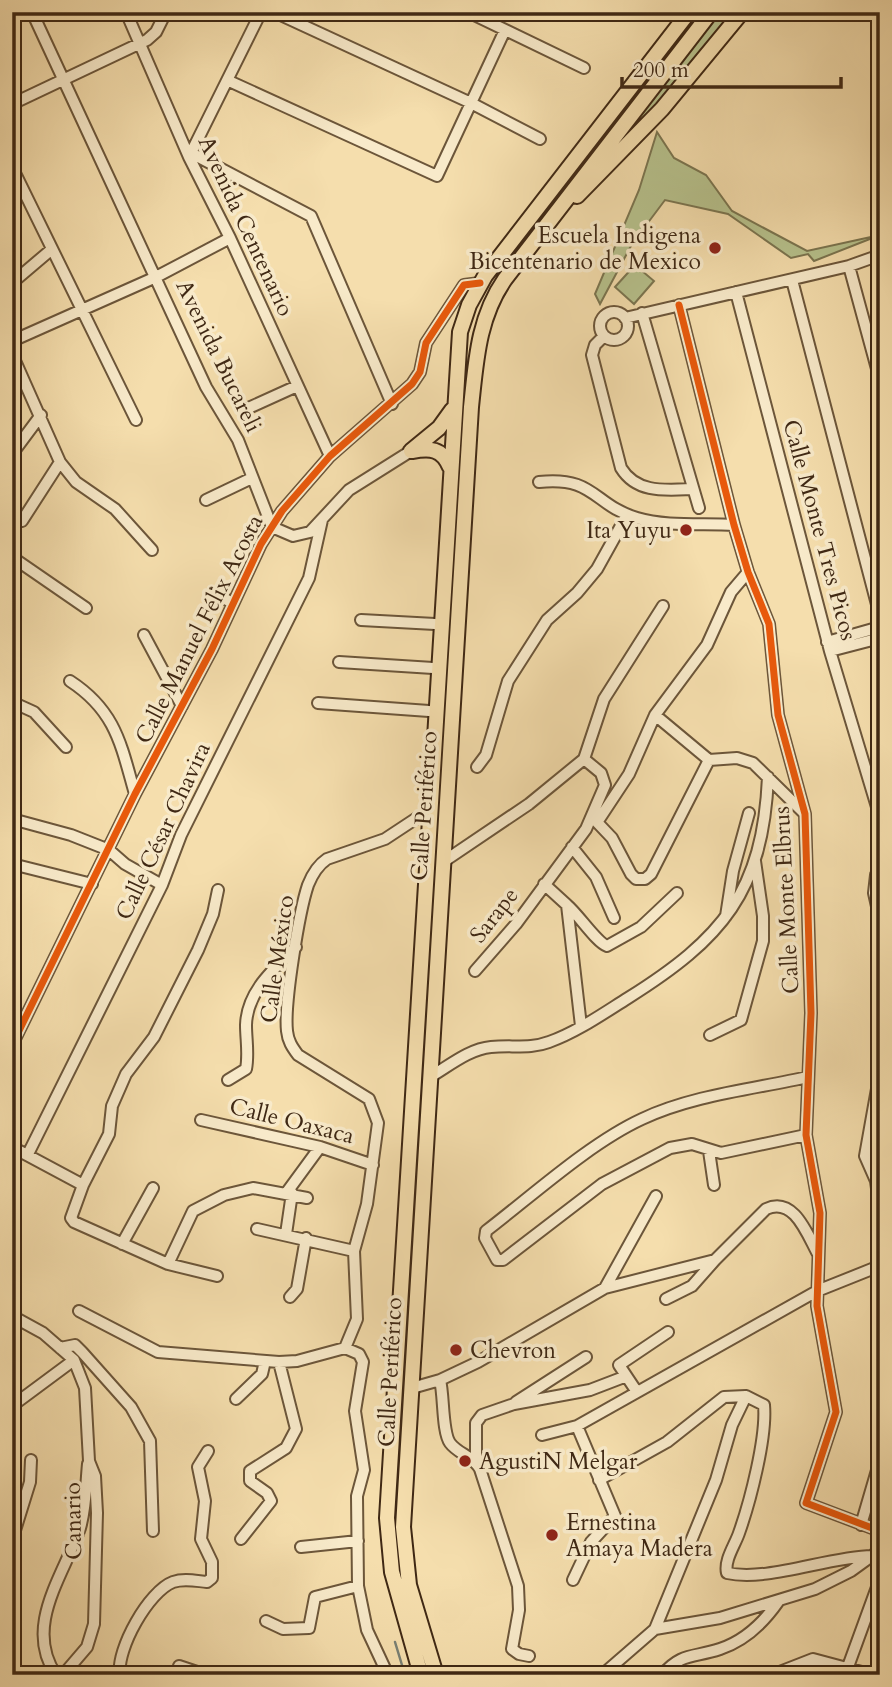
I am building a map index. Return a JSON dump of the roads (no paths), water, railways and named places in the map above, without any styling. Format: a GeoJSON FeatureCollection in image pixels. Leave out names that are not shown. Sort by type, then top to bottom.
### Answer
{"type":"FeatureCollection","features":[{"type":"Feature","properties":{"kind":"highway","name":"Calle Periférico"},"geometry":{"type":"LineString","coordinates":[[421,1675],[392,1572],[387,1518],[460,332],[480,283],[689,12]]}},
{"type":"Feature","properties":{"kind":"highway","name":"Calle Periférico"},"geometry":{"type":"LineString","coordinates":[[436,1675],[409,1585],[404,1545],[471,407],[479,337],[496,292],[546,222],[710,12]]}},
{"type":"Feature","properties":{"kind":"highway"},"geometry":{"type":"LineString","coordinates":[[546,222],[578,195],[662,108],[742,12]]}},
{"type":"Feature","properties":{"kind":"highway"},"geometry":{"type":"LineString","coordinates":[[411,451],[444,423],[454,406]]}},
{"type":"Feature","properties":{"kind":"highway"},"geometry":{"type":"LineString","coordinates":[[411,451],[436,450],[444,456],[450,467]]}},
{"type":"Feature","properties":{"kind":"highway"},"geometry":{"type":"LineString","coordinates":[[436,741],[430,729],[429,711],[437,584],[445,571]]}},
{"type":"Feature","properties":{"kind":"street","name":"Avenida Bucareli"},"geometry":{"type":"LineString","coordinates":[[32,12],[206,387],[232,427],[272,527]]}},
{"type":"Feature","properties":{"kind":"street","name":"Avenida Centenario"},"geometry":{"type":"LineString","coordinates":[[125,12],[330,456]]}},
{"type":"Feature","properties":{"kind":"street"},"geometry":{"type":"LineString","coordinates":[[12,104],[140,44],[156,32],[166,12]]}},
{"type":"Feature","properties":{"kind":"street"},"geometry":{"type":"LineString","coordinates":[[261,12],[190,155],[311,216],[392,404]]}},
{"type":"Feature","properties":{"kind":"street"},"geometry":{"type":"LineString","coordinates":[[274,12],[471,103],[540,139]]}},
{"type":"Feature","properties":{"kind":"street"},"geometry":{"type":"LineString","coordinates":[[468,12],[584,68]]}},
{"type":"Feature","properties":{"kind":"street"},"geometry":{"type":"LineString","coordinates":[[229,80],[437,176],[505,30]]}},
{"type":"Feature","properties":{"kind":"street"},"geometry":{"type":"LineString","coordinates":[[12,167],[136,420]]}},
{"type":"Feature","properties":{"kind":"street"},"geometry":{"type":"LineString","coordinates":[[12,341],[156,277],[230,238]]}},
{"type":"Feature","properties":{"kind":"street"},"geometry":{"type":"LineString","coordinates":[[12,283],[52,249]]}},
{"type":"Feature","properties":{"kind":"street"},"geometry":{"type":"LineString","coordinates":[[625,318],[849,266],[880,255]]}},
{"type":"Feature","properties":{"kind":"street"},"geometry":{"type":"LineString","coordinates":[[849,266],[880,380]]}},
{"type":"Feature","properties":{"kind":"street"},"geometry":{"type":"LineString","coordinates":[[792,280],[880,616]]}},
{"type":"Feature","properties":{"kind":"street","name":"Calle Manuel Félix Acosta"},"geometry":{"type":"LineString","coordinates":[[12,1045],[135,794],[272,527],[330,456],[392,404],[416,379],[426,343],[464,285],[480,283]]}},
{"type":"Feature","properties":{"kind":"street","name":"Calle Monte Tres Picos"},"geometry":{"type":"LineString","coordinates":[[736,292],[828,646],[880,817]]}},
{"type":"Feature","properties":{"kind":"street","name":"Calle Monte Elbrus"},"geometry":{"type":"LineString","coordinates":[[679,305],[734,524],[748,572],[769,624],[778,715],[805,814],[811,1013],[806,1135],[820,1213],[817,1291],[819,1322],[836,1412],[806,1503],[861,1525]]}},
{"type":"Feature","properties":{"kind":"street"},"geometry":{"type":"LineString","coordinates":[[613,312],[625,318],[628,326],[621,338],[612,340],[604,336],[600,328],[605,316],[613,312]]}},
{"type":"Feature","properties":{"kind":"street"},"geometry":{"type":"LineString","coordinates":[[642,313],[699,508]]}},
{"type":"Feature","properties":{"kind":"street"},"geometry":{"type":"LineString","coordinates":[[604,336],[592,350],[592,361],[621,468],[628,476],[651,489],[693,489]]}},
{"type":"Feature","properties":{"kind":"street"},"geometry":{"type":"LineString","coordinates":[[12,354],[16,377],[41,415],[60,462],[76,482],[115,509],[152,550]]}},
{"type":"Feature","properties":{"kind":"street"},"geometry":{"type":"LineString","coordinates":[[244,410],[297,386]]}},
{"type":"Feature","properties":{"kind":"street"},"geometry":{"type":"LineString","coordinates":[[12,453],[41,415]]}},
{"type":"Feature","properties":{"kind":"street"},"geometry":{"type":"LineString","coordinates":[[272,527],[293,536],[302,535],[322,520],[349,489],[411,451]]}},
{"type":"Feature","properties":{"kind":"street"},"geometry":{"type":"LineString","coordinates":[[22,521],[60,462]]}},
{"type":"Feature","properties":{"kind":"street"},"geometry":{"type":"LineString","coordinates":[[206,500],[252,478]]}},
{"type":"Feature","properties":{"kind":"street"},"geometry":{"type":"LineString","coordinates":[[539,482],[570,481],[627,515],[646,521],[734,524]]}},
{"type":"Feature","properties":{"kind":"street"},"geometry":{"type":"LineString","coordinates":[[477,767],[486,755],[508,681],[547,620],[577,593],[597,569],[627,515]]}},
{"type":"Feature","properties":{"kind":"street","name":"Calle César Chavira"},"geometry":{"type":"LineString","coordinates":[[28,1154],[162,886],[181,835],[309,578],[322,520]]}},
{"type":"Feature","properties":{"kind":"street"},"geometry":{"type":"LineString","coordinates":[[12,558],[86,608]]}},
{"type":"Feature","properties":{"kind":"street"},"geometry":{"type":"LineString","coordinates":[[595,820],[629,774],[655,715],[707,645],[731,592],[748,572]]}},
{"type":"Feature","properties":{"kind":"street"},"geometry":{"type":"LineString","coordinates":[[214,593],[233,603]]}},
{"type":"Feature","properties":{"kind":"street"},"geometry":{"type":"LineString","coordinates":[[443,862],[528,804],[584,759],[604,699],[663,606]]}},
{"type":"Feature","properties":{"kind":"street"},"geometry":{"type":"LineString","coordinates":[[361,620],[435,624]]}},
{"type":"Feature","properties":{"kind":"street"},"geometry":{"type":"LineString","coordinates":[[828,646],[880,627]]}},
{"type":"Feature","properties":{"kind":"street"},"geometry":{"type":"LineString","coordinates":[[144,635],[182,706]]}},
{"type":"Feature","properties":{"kind":"street"},"geometry":{"type":"LineString","coordinates":[[828,646],[880,638]]}},
{"type":"Feature","properties":{"kind":"street"},"geometry":{"type":"LineString","coordinates":[[339,662],[433,668]]}},
{"type":"Feature","properties":{"kind":"street"},"geometry":{"type":"LineString","coordinates":[[70,681],[103,707],[118,734],[135,794]]}},
{"type":"Feature","properties":{"kind":"street"},"geometry":{"type":"LineString","coordinates":[[12,702],[34,712],[66,747]]}},
{"type":"Feature","properties":{"kind":"street"},"geometry":{"type":"LineString","coordinates":[[318,703],[429,711]]}},
{"type":"Feature","properties":{"kind":"street"},"geometry":{"type":"LineString","coordinates":[[655,715],[709,760],[745,759],[768,777],[805,814]]}},
{"type":"Feature","properties":{"kind":"street"},"geometry":{"type":"LineString","coordinates":[[584,759],[601,773],[605,785],[595,820]]}},
{"type":"Feature","properties":{"kind":"street"},"geometry":{"type":"LineString","coordinates":[[595,820],[612,838],[631,874],[636,879],[645,879],[657,862],[709,760]]}},
{"type":"Feature","properties":{"kind":"street"},"geometry":{"type":"LineString","coordinates":[[430,1077],[482,1048],[542,1045],[581,1026],[679,964],[726,919],[740,897],[755,860],[767,816],[768,777]]}},
{"type":"Feature","properties":{"kind":"street","name":"Calle México"},"geometry":{"type":"LineString","coordinates":[[345,1348],[358,1309],[354,1251],[373,1165],[378,1123],[369,1099],[298,1055],[289,1044],[286,1011],[296,947],[308,885],[319,864],[385,839],[432,808]]}},
{"type":"Feature","properties":{"kind":"street"},"geometry":{"type":"LineString","coordinates":[[726,919],[733,872],[750,813]]}},
{"type":"Feature","properties":{"kind":"street"},"geometry":{"type":"LineString","coordinates":[[12,819],[71,835],[108,850],[162,886]]}},
{"type":"Feature","properties":{"kind":"street","name":"Sarape"},"geometry":{"type":"LineString","coordinates":[[475,971],[516,924],[595,820]]}},
{"type":"Feature","properties":{"kind":"street"},"geometry":{"type":"LineString","coordinates":[[572,847],[596,877],[614,918]]}},
{"type":"Feature","properties":{"kind":"street"},"geometry":{"type":"LineString","coordinates":[[710,1035],[741,1020],[761,952],[764,916],[755,860]]}},
{"type":"Feature","properties":{"kind":"street"},"geometry":{"type":"LineString","coordinates":[[12,864],[93,884]]}},
{"type":"Feature","properties":{"kind":"street"},"geometry":{"type":"LineString","coordinates":[[876,875],[874,893],[880,920]]}},
{"type":"Feature","properties":{"kind":"street"},"geometry":{"type":"LineString","coordinates":[[544,884],[580,917],[600,944],[607,946],[641,927],[677,893]]}},
{"type":"Feature","properties":{"kind":"street"},"geometry":{"type":"LineString","coordinates":[[217,1276],[168,1264],[72,1221],[83,1185],[109,1134],[112,1106],[126,1074],[150,1045],[185,975],[213,914],[218,890]]}},
{"type":"Feature","properties":{"kind":"street"},"geometry":{"type":"LineString","coordinates":[[567,905],[581,1026]]}},
{"type":"Feature","properties":{"kind":"street"},"geometry":{"type":"LineString","coordinates":[[228,1080],[246,1069],[246,1022],[258,986],[296,947]]}},
{"type":"Feature","properties":{"kind":"street"},"geometry":{"type":"LineString","coordinates":[[880,1072],[865,1156],[876,1181],[880,1210]]}},
{"type":"Feature","properties":{"kind":"street"},"geometry":{"type":"LineString","coordinates":[[806,1135],[721,1153],[687,1143],[644,1160],[586,1195],[503,1260],[497,1260],[485,1235],[486,1231],[596,1148],[643,1119],[716,1097],[808,1077]]}},
{"type":"Feature","properties":{"kind":"street","name":"Calle Oaxaca"},"geometry":{"type":"LineString","coordinates":[[201,1119],[320,1147],[373,1165]]}},
{"type":"Feature","properties":{"kind":"street"},"geometry":{"type":"LineString","coordinates":[[12,1147],[83,1185]]}},
{"type":"Feature","properties":{"kind":"street"},"geometry":{"type":"LineString","coordinates":[[286,1234],[290,1193],[320,1147]]}},
{"type":"Feature","properties":{"kind":"street"},"geometry":{"type":"LineString","coordinates":[[709,1151],[714,1185]]}},
{"type":"Feature","properties":{"kind":"street"},"geometry":{"type":"LineString","coordinates":[[122,1244],[153,1188]]}},
{"type":"Feature","properties":{"kind":"street"},"geometry":{"type":"LineString","coordinates":[[168,1264],[193,1211],[232,1192],[253,1188],[307,1198]]}},
{"type":"Feature","properties":{"kind":"street"},"geometry":{"type":"LineString","coordinates":[[605,1288],[656,1196]]}},
{"type":"Feature","properties":{"kind":"street"},"geometry":{"type":"LineString","coordinates":[[666,1299],[692,1286],[766,1209],[774,1206],[790,1209],[820,1256]]}},
{"type":"Feature","properties":{"kind":"street"},"geometry":{"type":"LineString","coordinates":[[257,1229],[354,1251]]}},
{"type":"Feature","properties":{"kind":"street"},"geometry":{"type":"LineString","coordinates":[[290,1297],[297,1289],[306,1238]]}},
{"type":"Feature","properties":{"kind":"street"},"geometry":{"type":"LineString","coordinates":[[412,1388],[440,1380],[509,1346],[605,1288],[715,1260]]}},
{"type":"Feature","properties":{"kind":"street"},"geometry":{"type":"LineString","coordinates":[[542,1435],[577,1426],[817,1291],[877,1267]]}},
{"type":"Feature","properties":{"kind":"street"},"geometry":{"type":"LineString","coordinates":[[79,1311],[158,1352],[279,1362],[297,1361],[345,1348],[359,1353],[363,1362],[355,1411],[364,1470],[357,1496],[358,1586],[367,1630],[388,1675]]}},
{"type":"Feature","properties":{"kind":"street"},"geometry":{"type":"LineString","coordinates":[[12,1315],[19,1317],[74,1360],[12,1406]]}},
{"type":"Feature","properties":{"kind":"street"},"geometry":{"type":"LineString","coordinates":[[636,1392],[624,1377],[619,1365],[668,1332]]}},
{"type":"Feature","properties":{"kind":"street"},"geometry":{"type":"LineString","coordinates":[[60,1348],[75,1345],[82,1352],[131,1407],[150,1441],[153,1531]]}},
{"type":"Feature","properties":{"kind":"street"},"geometry":{"type":"LineString","coordinates":[[514,1404],[586,1357]]}},
{"type":"Feature","properties":{"kind":"street","name":"Canario"},"geometry":{"type":"LineString","coordinates":[[64,1675],[88,1647],[94,1625],[97,1513],[95,1476],[89,1461],[85,1388],[74,1360]]}},
{"type":"Feature","properties":{"kind":"street"},"geometry":{"type":"LineString","coordinates":[[236,1399],[262,1374],[265,1361]]}},
{"type":"Feature","properties":{"kind":"street"},"geometry":{"type":"LineString","coordinates":[[240,1539],[271,1501],[267,1493],[250,1481],[250,1471],[286,1448],[296,1429],[279,1362]]}},
{"type":"Feature","properties":{"kind":"street"},"geometry":{"type":"LineString","coordinates":[[529,1656],[512,1649],[519,1610],[518,1586],[491,1497],[476,1461],[476,1423],[479,1418],[494,1409],[590,1390],[624,1377]]}},
{"type":"Feature","properties":{"kind":"street"},"geometry":{"type":"LineString","coordinates":[[440,1380],[449,1442],[476,1461]]}},
{"type":"Feature","properties":{"kind":"street"},"geometry":{"type":"LineString","coordinates":[[599,1480],[667,1442],[724,1397],[746,1396],[764,1405],[765,1419],[740,1531],[725,1567],[727,1573],[744,1577],[876,1553]]}},
{"type":"Feature","properties":{"kind":"street"},"geometry":{"type":"LineString","coordinates":[[602,1675],[655,1629],[716,1480],[732,1424],[746,1396]]}},
{"type":"Feature","properties":{"kind":"street"},"geometry":{"type":"LineString","coordinates":[[573,1580],[591,1542],[615,1516],[577,1426]]}},
{"type":"Feature","properties":{"kind":"street"},"geometry":{"type":"LineString","coordinates":[[120,1675],[121,1648],[154,1597],[172,1582],[207,1582],[212,1578],[212,1562],[201,1539],[205,1502],[198,1467],[208,1451]]}},
{"type":"Feature","properties":{"kind":"street"},"geometry":{"type":"LineString","coordinates":[[12,1541],[30,1482],[31,1460]]}},
{"type":"Feature","properties":{"kind":"street"},"geometry":{"type":"LineString","coordinates":[[880,1460],[861,1525],[880,1531]]}},
{"type":"Feature","properties":{"kind":"street"},"geometry":{"type":"LineString","coordinates":[[56,1675],[49,1664],[41,1636],[66,1556],[80,1528],[89,1461]]}},
{"type":"Feature","properties":{"kind":"street"},"geometry":{"type":"LineString","coordinates":[[301,1547],[358,1541]]}},
{"type":"Feature","properties":{"kind":"street"},"geometry":{"type":"LineString","coordinates":[[655,1629],[720,1618],[778,1602],[821,1586],[876,1553]]}},
{"type":"Feature","properties":{"kind":"street"},"geometry":{"type":"LineString","coordinates":[[847,1671],[880,1579]]}},
{"type":"Feature","properties":{"kind":"street"},"geometry":{"type":"LineString","coordinates":[[266,1621],[283,1629],[309,1628],[315,1597],[358,1586]]}},
{"type":"Feature","properties":{"kind":"street"},"geometry":{"type":"LineString","coordinates":[[662,1675],[680,1658],[705,1654],[756,1628],[778,1602]]}},
{"type":"Feature","properties":{"kind":"street"},"geometry":{"type":"LineString","coordinates":[[775,1674],[813,1659],[847,1671],[873,1675]]}},
{"type":"Feature","properties":{"kind":"street"},"geometry":{"type":"LineString","coordinates":[[179,1667],[206,1675]]}},
{"type":"Feature","properties":{"kind":"waterway"},"geometry":{"type":"LineString","coordinates":[[395,1642],[405,1675]]}},
{"type":"Feature","properties":{"kind":"place","name":"Escuela Indigena Bicentenario de Mexico"},"geometry":{"type":"Point","coordinates":[715,248]}},
{"type":"Feature","properties":{"kind":"place","name":"Ita Yuyu"},"geometry":{"type":"Point","coordinates":[686,530]}},
{"type":"Feature","properties":{"kind":"place","name":"Chevron"},"geometry":{"type":"Point","coordinates":[456,1350]}},
{"type":"Feature","properties":{"kind":"place","name":"AgustiN Melgar"},"geometry":{"type":"Point","coordinates":[465,1461]}},
{"type":"Feature","properties":{"kind":"place","name":"Ernestina Amaya Madera"},"geometry":{"type":"Point","coordinates":[552,1535]}}]}
